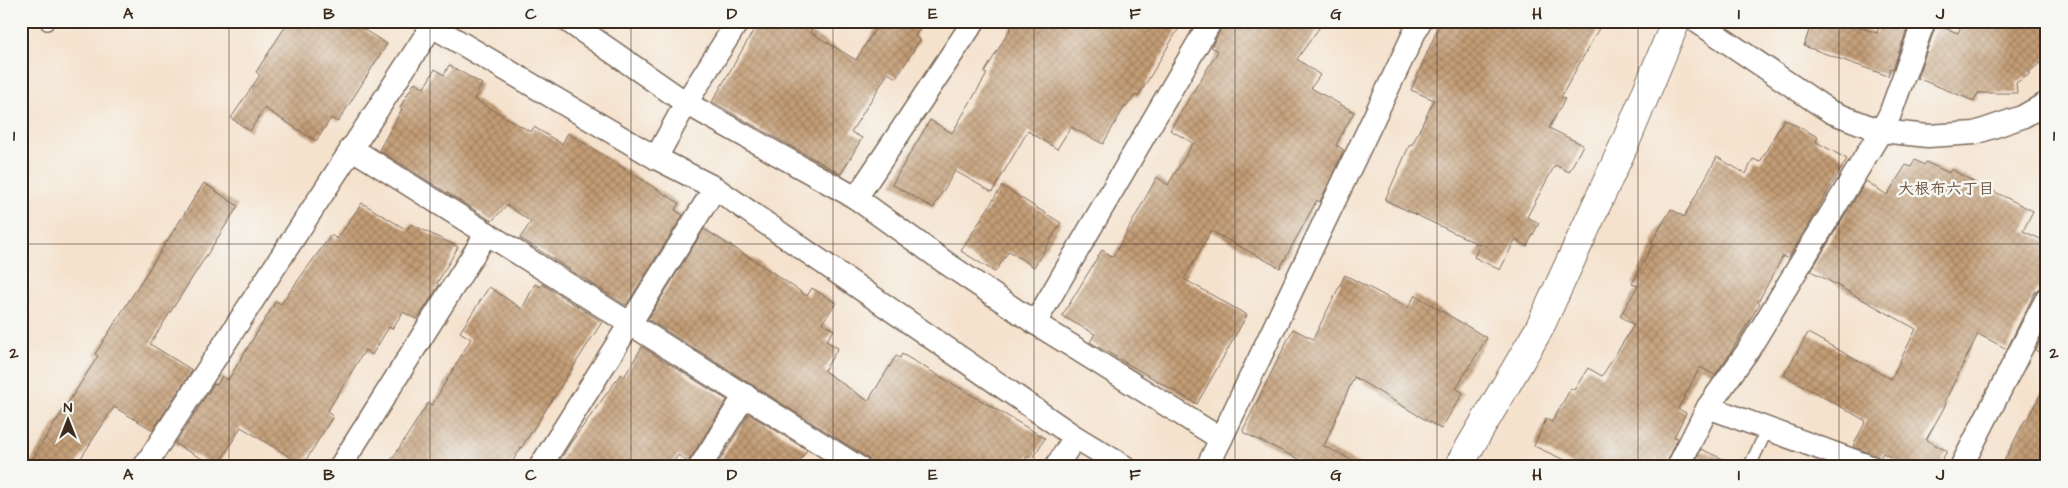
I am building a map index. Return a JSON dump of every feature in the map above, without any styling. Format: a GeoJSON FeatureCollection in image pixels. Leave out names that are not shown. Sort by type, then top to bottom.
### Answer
{"type":"FeatureCollection","features":[{"type":"Feature","properties":{"kind":"street"},"geometry":{"type":"LineString","coordinates":[[568,21],[686,103],[856,198],[1034,324],[1221,440]]}},
{"type":"Feature","properties":{"kind":"street"},"geometry":{"type":"LineString","coordinates":[[656,158],[686,103],[738,21]]}},
{"type":"Feature","properties":{"kind":"street"},"geometry":{"type":"LineString","coordinates":[[856,198],[974,21]]}},
{"type":"Feature","properties":{"kind":"street"},"geometry":{"type":"LineString","coordinates":[[1034,324],[1211,21]]}},
{"type":"Feature","properties":{"kind":"street"},"geometry":{"type":"LineString","coordinates":[[1207,467],[1420,21]]}},
{"type":"Feature","properties":{"kind":"street"},"geometry":{"type":"LineString","coordinates":[[1458,467],[1539,329],[1626,141],[1676,21]]}},
{"type":"Feature","properties":{"kind":"street"},"geometry":{"type":"LineString","coordinates":[[1696,21],[1831,112],[1881,130],[1928,136],[1975,133],[2022,116],[2047,103]]}},
{"type":"Feature","properties":{"kind":"street"},"geometry":{"type":"LineString","coordinates":[[1678,467],[1708,407],[1747,352],[1890,114],[1924,21]]}},
{"type":"Feature","properties":{"kind":"street"},"geometry":{"type":"LineString","coordinates":[[144,467],[351,148],[428,23],[656,158],[715,188],[1075,436],[1124,467]]}},
{"type":"Feature","properties":{"kind":"street"},"geometry":{"type":"LineString","coordinates":[[351,148],[858,467]]}},
{"type":"Feature","properties":{"kind":"street"},"geometry":{"type":"LineString","coordinates":[[540,467],[715,188]]}},
{"type":"Feature","properties":{"kind":"street"},"geometry":{"type":"LineString","coordinates":[[340,467],[487,232]]}},
{"type":"Feature","properties":{"kind":"street"},"geometry":{"type":"LineString","coordinates":[[1961,467],[2047,298]]}},
{"type":"Feature","properties":{"kind":"street"},"geometry":{"type":"LineString","coordinates":[[700,467],[745,395]]}},
{"type":"Feature","properties":{"kind":"street"},"geometry":{"type":"LineString","coordinates":[[1708,407],[1871,467]]}},
{"type":"Feature","properties":{"kind":"street"},"geometry":{"type":"LineString","coordinates":[[1056,467],[1075,436]]}},
{"type":"Feature","properties":{"kind":"lane"},"geometry":{"type":"LineString","coordinates":[[1749,467],[1767,430]]}},
{"type":"Feature","properties":{"kind":"building"},"geometry":{"type":"Polygon","coordinates":[[[289,21],[350,21],[387,44],[338,122],[331,118],[316,141],[264,108],[250,131],[231,118],[260,75],[256,72],[289,21]]]}},
{"type":"Feature","properties":{"kind":"building"},"geometry":{"type":"Polygon","coordinates":[[[759,21],[816,21],[810,32],[856,60],[880,21],[924,21],[915,36],[920,40],[896,78],[888,73],[851,132],[862,138],[841,174],[712,102],[759,21]]]}},
{"type":"Feature","properties":{"kind":"building"},"geometry":{"type":"Polygon","coordinates":[[[1015,21],[1183,21],[1138,97],[1135,95],[1125,106],[1103,144],[1071,127],[1057,149],[1028,131],[992,192],[955,171],[933,208],[892,184],[930,120],[952,133],[987,74],[984,73],[1015,21]]]}},
{"type":"Feature","properties":{"kind":"building"},"geometry":{"type":"Polygon","coordinates":[[[1225,21],[1324,21],[1297,59],[1320,75],[1311,88],[1354,112],[1336,145],[1344,150],[1320,202],[1317,200],[1280,268],[1211,231],[1184,279],[1247,315],[1197,404],[1090,342],[1095,334],[1062,316],[1102,250],[1113,257],[1157,177],[1168,185],[1193,143],[1170,130],[1218,51],[1211,47],[1225,21]]]}},
{"type":"Feature","properties":{"kind":"building"},"geometry":{"type":"Polygon","coordinates":[[[1441,21],[1603,21],[1561,97],[1565,99],[1549,128],[1583,145],[1569,172],[1555,165],[1527,217],[1539,223],[1527,246],[1515,240],[1500,270],[1474,257],[1480,245],[1385,200],[1410,144],[1412,145],[1434,100],[1411,90],[1441,21]]]}},
{"type":"Feature","properties":{"kind":"building"},"geometry":{"type":"Polygon","coordinates":[[[1812,21],[1841,21],[1877,33],[1881,21],[1910,21],[1893,69],[1890,68],[1888,76],[1804,46],[1812,21]]]}},
{"type":"Feature","properties":{"kind":"building"},"geometry":{"type":"Polygon","coordinates":[[[1963,21],[2047,21],[2047,57],[2028,73],[2030,74],[2016,83],[2017,93],[1978,93],[1974,101],[1917,78],[1936,25],[1958,33],[1963,21]]]}},
{"type":"Feature","properties":{"kind":"building"},"geometry":{"type":"Polygon","coordinates":[[[449,65],[482,84],[474,99],[531,132],[534,127],[562,144],[568,133],[679,203],[675,210],[683,215],[626,305],[520,238],[531,222],[507,205],[492,221],[379,150],[402,109],[400,107],[415,82],[424,88],[435,69],[444,75],[449,65]]]}},
{"type":"Feature","properties":{"kind":"building"},"geometry":{"type":"Polygon","coordinates":[[[1784,119],[1818,137],[1816,142],[1847,159],[1788,259],[1783,256],[1758,302],[1760,303],[1715,375],[1700,367],[1678,409],[1686,413],[1674,437],[1678,438],[1665,467],[1580,467],[1534,446],[1546,419],[1552,422],[1571,388],[1574,390],[1588,368],[1602,376],[1634,325],[1620,316],[1638,286],[1632,284],[1653,244],[1651,243],[1671,209],[1684,217],[1717,157],[1746,174],[1753,159],[1760,162],[1784,119]]]}},
{"type":"Feature","properties":{"kind":"building"},"geometry":{"type":"Polygon","coordinates":[[[1915,160],[1924,165],[1926,162],[1949,173],[1951,169],[1988,190],[2033,211],[2023,231],[2047,242],[2047,285],[2040,287],[2035,292],[2007,349],[1978,334],[1944,403],[1946,404],[1926,440],[1947,451],[1938,467],[1908,467],[1883,453],[1880,458],[1853,446],[1866,421],[1784,375],[1808,333],[1891,379],[1916,329],[1811,271],[1866,181],[1887,195],[1906,165],[1911,167],[1915,160]]]}},
{"type":"Feature","properties":{"kind":"building"},"geometry":{"type":"Polygon","coordinates":[[[204,183],[238,206],[150,344],[192,370],[153,430],[114,407],[75,467],[27,467],[98,356],[95,354],[204,183]]]}},
{"type":"Feature","properties":{"kind":"building"},"geometry":{"type":"Polygon","coordinates":[[[1002,186],[1061,223],[1034,267],[1009,251],[995,272],[961,251],[1002,186]]]}},
{"type":"Feature","properties":{"kind":"building"},"geometry":{"type":"Polygon","coordinates":[[[362,203],[407,230],[411,224],[458,247],[437,283],[439,285],[420,315],[416,319],[403,312],[392,329],[389,327],[372,355],[365,350],[327,412],[333,416],[303,465],[241,427],[217,467],[175,444],[214,384],[217,385],[222,376],[228,380],[276,301],[281,304],[331,235],[337,239],[362,203]]]}},
{"type":"Feature","properties":{"kind":"building"},"geometry":{"type":"Polygon","coordinates":[[[704,229],[807,296],[812,288],[836,303],[822,323],[834,330],[826,341],[838,348],[824,371],[868,401],[896,356],[900,358],[902,354],[1045,438],[1033,458],[1028,455],[1023,463],[1019,460],[1015,467],[871,467],[869,460],[865,456],[648,319],[704,229]]]}},
{"type":"Feature","properties":{"kind":"building"},"geometry":{"type":"Polygon","coordinates":[[[1345,275],[1408,308],[1415,295],[1487,338],[1456,388],[1463,393],[1441,429],[1354,377],[1324,446],[1366,467],[1316,467],[1244,433],[1243,430],[1293,329],[1313,339],[1345,275]]]}},
{"type":"Feature","properties":{"kind":"building"},"geometry":{"type":"Polygon","coordinates":[[[535,284],[540,287],[542,284],[602,322],[509,467],[387,467],[428,403],[432,405],[471,339],[460,332],[489,287],[522,309],[535,284]]]}},
{"type":"Feature","properties":{"kind":"building"},"geometry":{"type":"Polygon","coordinates":[[[2047,327],[2047,357],[2035,350],[2047,327]]]}},
{"type":"Feature","properties":{"kind":"building"},"geometry":{"type":"Polygon","coordinates":[[[642,347],[727,400],[688,462],[678,455],[670,467],[556,467],[570,444],[621,374],[624,377],[642,347]]]}},
{"type":"Feature","properties":{"kind":"building"},"geometry":{"type":"Polygon","coordinates":[[[2047,382],[2047,467],[2001,467],[2025,420],[2027,420],[2047,382]]]}},
{"type":"Feature","properties":{"kind":"building"},"geometry":{"type":"Polygon","coordinates":[[[749,414],[807,450],[796,467],[716,467],[749,414]]]}},
{"type":"Feature","properties":{"kind":"building"},"geometry":{"type":"Polygon","coordinates":[[[1701,449],[1740,467],[1693,467],[1701,449]]]}},
{"type":"Feature","properties":{"kind":"district","name":"大根布六丁目"},"geometry":{"type":"Point","coordinates":[1946,188]}}]}
